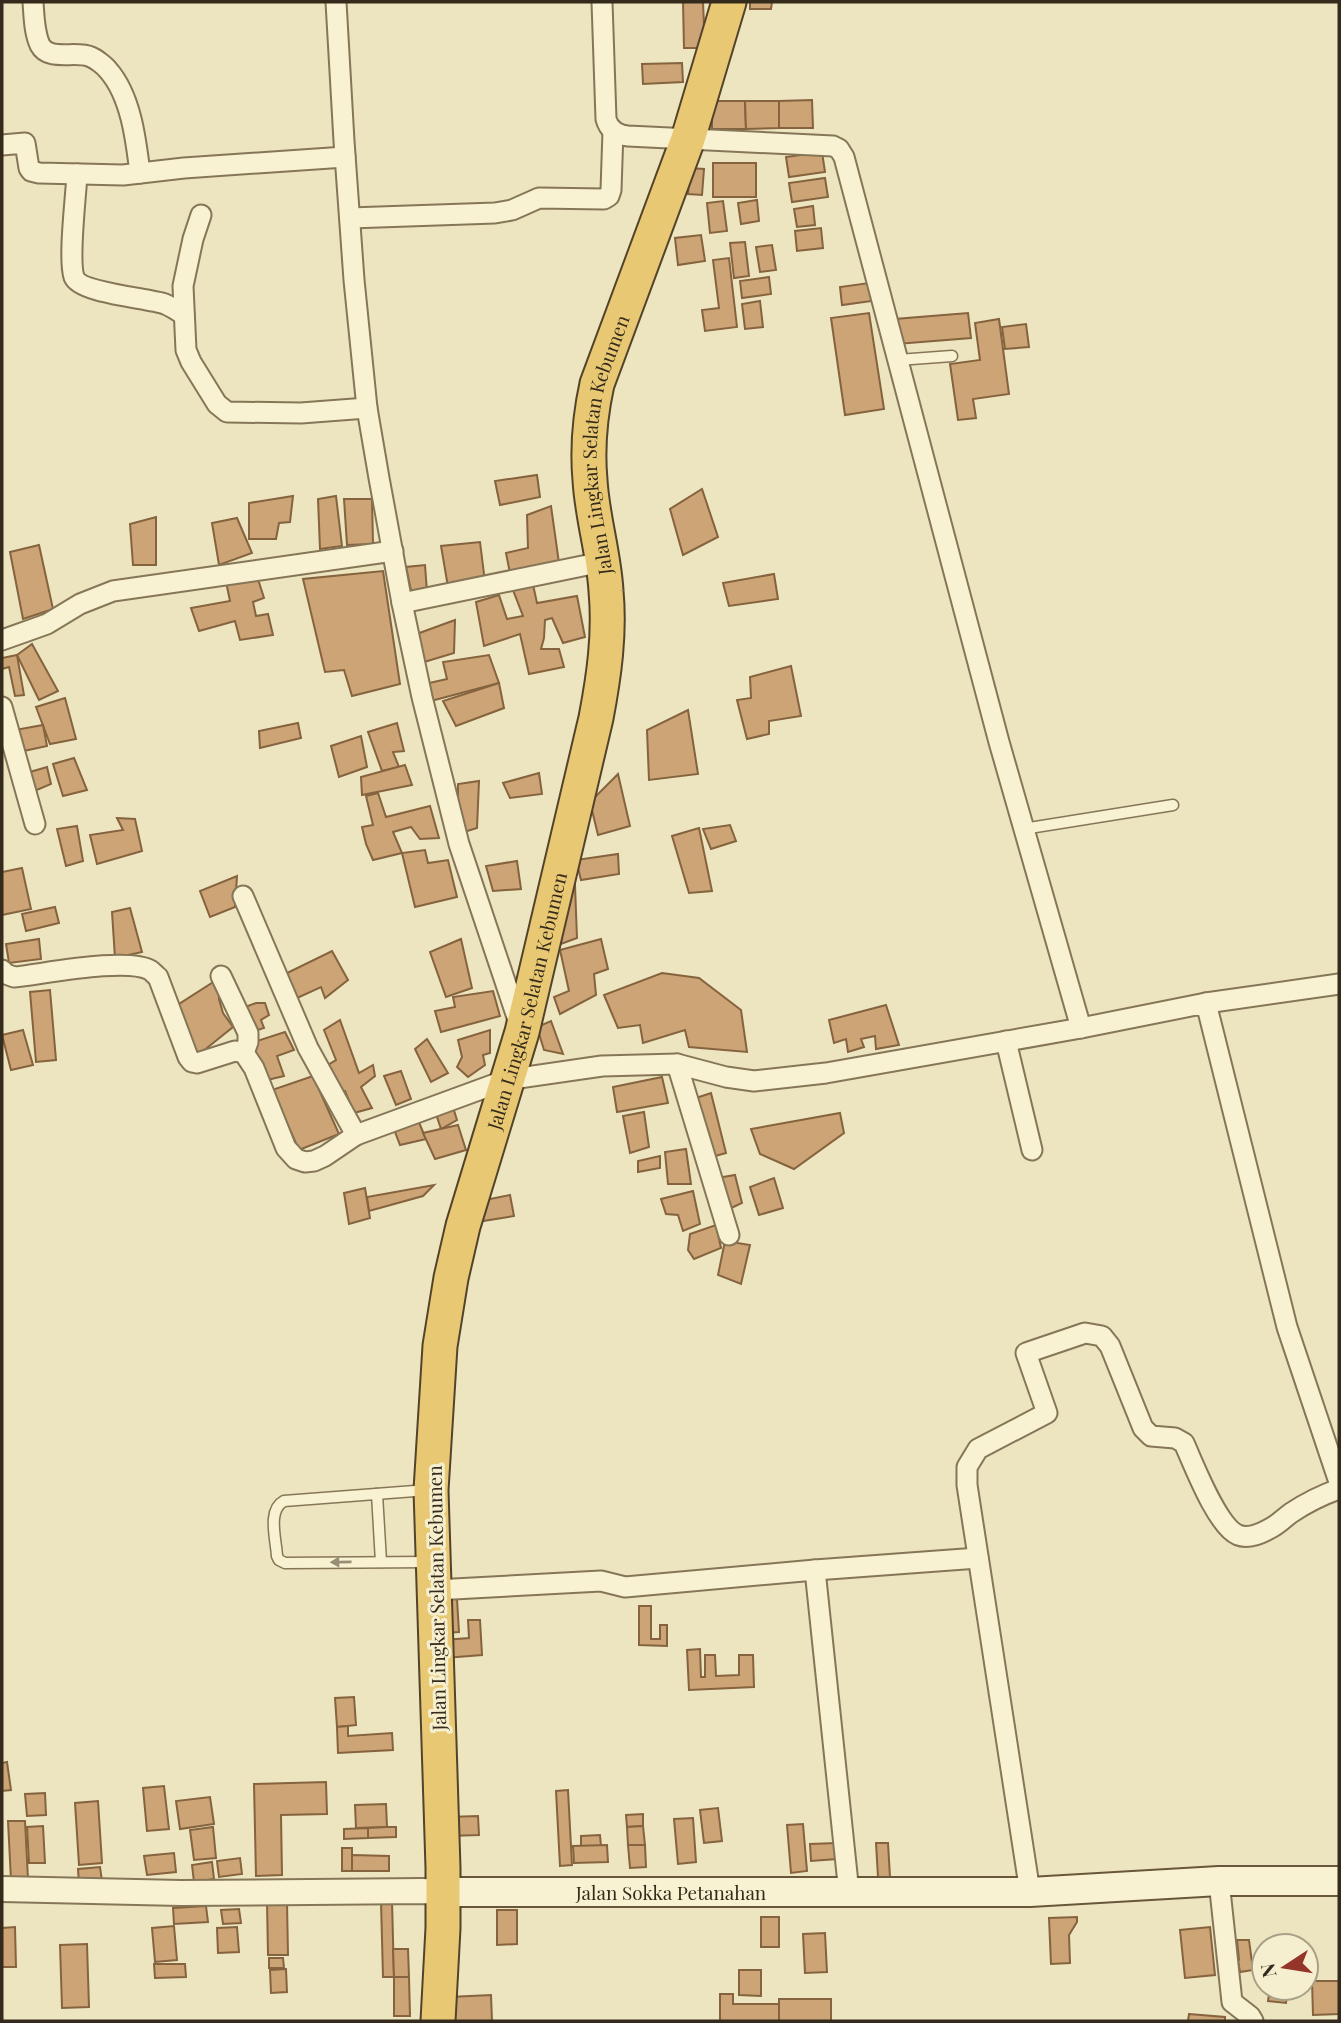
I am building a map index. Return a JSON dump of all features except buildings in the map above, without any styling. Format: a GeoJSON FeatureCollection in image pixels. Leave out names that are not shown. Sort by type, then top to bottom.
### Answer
{"type":"FeatureCollection","features":[{"type":"Feature","properties":{"kind":"highway","name":"Jalan Lingkar Selatan Kebumen"},"geometry":{"type":"LineString","coordinates":[[438,2021],[443,1892],[431,1490],[440,1346],[463,1226],[522,1032],[606,669],[606,590],[590,481],[590,414],[597,384],[688,139],[729,2]]}},
{"type":"Feature","properties":{"kind":"main road","name":"Jalan Sokka Petanahan"},"geometry":{"type":"LineString","coordinates":[[443,1892],[1030,1892],[1219,1881],[1339,1881]]}},
{"type":"Feature","properties":{"kind":"street"},"geometry":{"type":"LineString","coordinates":[[33,2],[38,36],[44,50],[51,54],[90,56],[108,70],[121,92],[134,124],[140,173]]}},
{"type":"Feature","properties":{"kind":"street"},"geometry":{"type":"LineString","coordinates":[[337,2],[345,157],[367,408],[402,603],[422,697],[459,844],[522,1032]]}},
{"type":"Feature","properties":{"kind":"street"},"geometry":{"type":"LineString","coordinates":[[602,2],[606,118],[608,127],[613,131],[628,136],[833,146],[839,149],[844,157],[1023,829],[1081,1028]]}},
{"type":"Feature","properties":{"kind":"street"},"geometry":{"type":"LineString","coordinates":[[350,218],[495,214],[539,198],[604,199],[609,196],[611,190],[613,131]]}},
{"type":"Feature","properties":{"kind":"street"},"geometry":{"type":"LineString","coordinates":[[2,145],[25,143],[29,168],[32,171],[77,174],[123,175],[345,157]]}},
{"type":"Feature","properties":{"kind":"street"},"geometry":{"type":"LineString","coordinates":[[77,174],[72,258],[74,278],[80,285],[167,305],[184,315]]}},
{"type":"Feature","properties":{"kind":"street"},"geometry":{"type":"LineString","coordinates":[[201,215],[183,286],[188,355],[221,410],[301,413],[367,408]]}},
{"type":"Feature","properties":{"kind":"street"},"geometry":{"type":"LineString","coordinates":[[2,640],[47,624],[80,604],[113,591],[393,551]]}},
{"type":"Feature","properties":{"kind":"street"},"geometry":{"type":"LineString","coordinates":[[402,603],[602,562]]}},
{"type":"Feature","properties":{"kind":"street"},"geometry":{"type":"LineString","coordinates":[[2,708],[35,824]]}},
{"type":"Feature","properties":{"kind":"street"},"geometry":{"type":"LineString","coordinates":[[243,896],[307,1048],[356,1135]]}},
{"type":"Feature","properties":{"kind":"street"},"geometry":{"type":"LineString","coordinates":[[2,970],[14,977],[114,965],[149,970],[158,977],[192,1062],[197,1063],[235,1051],[244,1053],[254,1068],[286,1148],[296,1159],[305,1162],[324,1157],[356,1135],[506,1080],[602,1066],[677,1064],[726,1077],[754,1081],[826,1073],[1206,1003],[1339,984]]}},
{"type":"Feature","properties":{"kind":"street"},"geometry":{"type":"LineString","coordinates":[[221,975],[248,1034],[244,1053]]}},
{"type":"Feature","properties":{"kind":"street"},"geometry":{"type":"LineString","coordinates":[[1206,1003],[1287,1327],[1339,1482]]}},
{"type":"Feature","properties":{"kind":"street"},"geometry":{"type":"LineString","coordinates":[[1006,1041],[1032,1150]]}},
{"type":"Feature","properties":{"kind":"street"},"geometry":{"type":"LineString","coordinates":[[677,1064],[729,1235]]}},
{"type":"Feature","properties":{"kind":"street"},"geometry":{"type":"LineString","coordinates":[[1030,1892],[967,1485],[967,1467],[978,1449],[1047,1413],[1026,1353],[1085,1333],[1102,1336],[1110,1346],[1143,1428],[1151,1436],[1175,1438],[1184,1443],[1223,1523],[1237,1534],[1253,1535],[1270,1529],[1308,1503],[1339,1489]]}},
{"type":"Feature","properties":{"kind":"street"},"geometry":{"type":"LineString","coordinates":[[434,1576],[601,1581],[625,1587],[978,1558]]}},
{"type":"Feature","properties":{"kind":"street"},"geometry":{"type":"LineString","coordinates":[[815,1570],[849,1893]]}},
{"type":"Feature","properties":{"kind":"street"},"geometry":{"type":"LineString","coordinates":[[1219,1881],[1232,2002],[1253,2021]]}},
{"type":"Feature","properties":{"kind":"street","name":"Jalan Sokka Petanahan"},"geometry":{"type":"LineString","coordinates":[[2,1889],[181,1893],[443,1892]]}},
{"type":"Feature","properties":{"kind":"lane"},"geometry":{"type":"LineString","coordinates":[[898,360],[952,356]]}},
{"type":"Feature","properties":{"kind":"lane"},"geometry":{"type":"LineString","coordinates":[[1023,829],[1173,805]]}},
{"type":"Feature","properties":{"kind":"lane"},"geometry":{"type":"LineString","coordinates":[[431,1490],[284,1501],[278,1504],[274,1511],[277,1556],[285,1563],[381,1562],[434,1576]]}},
{"type":"Feature","properties":{"kind":"lane"},"geometry":{"type":"LineString","coordinates":[[377,1494],[381,1562]]}}]}
